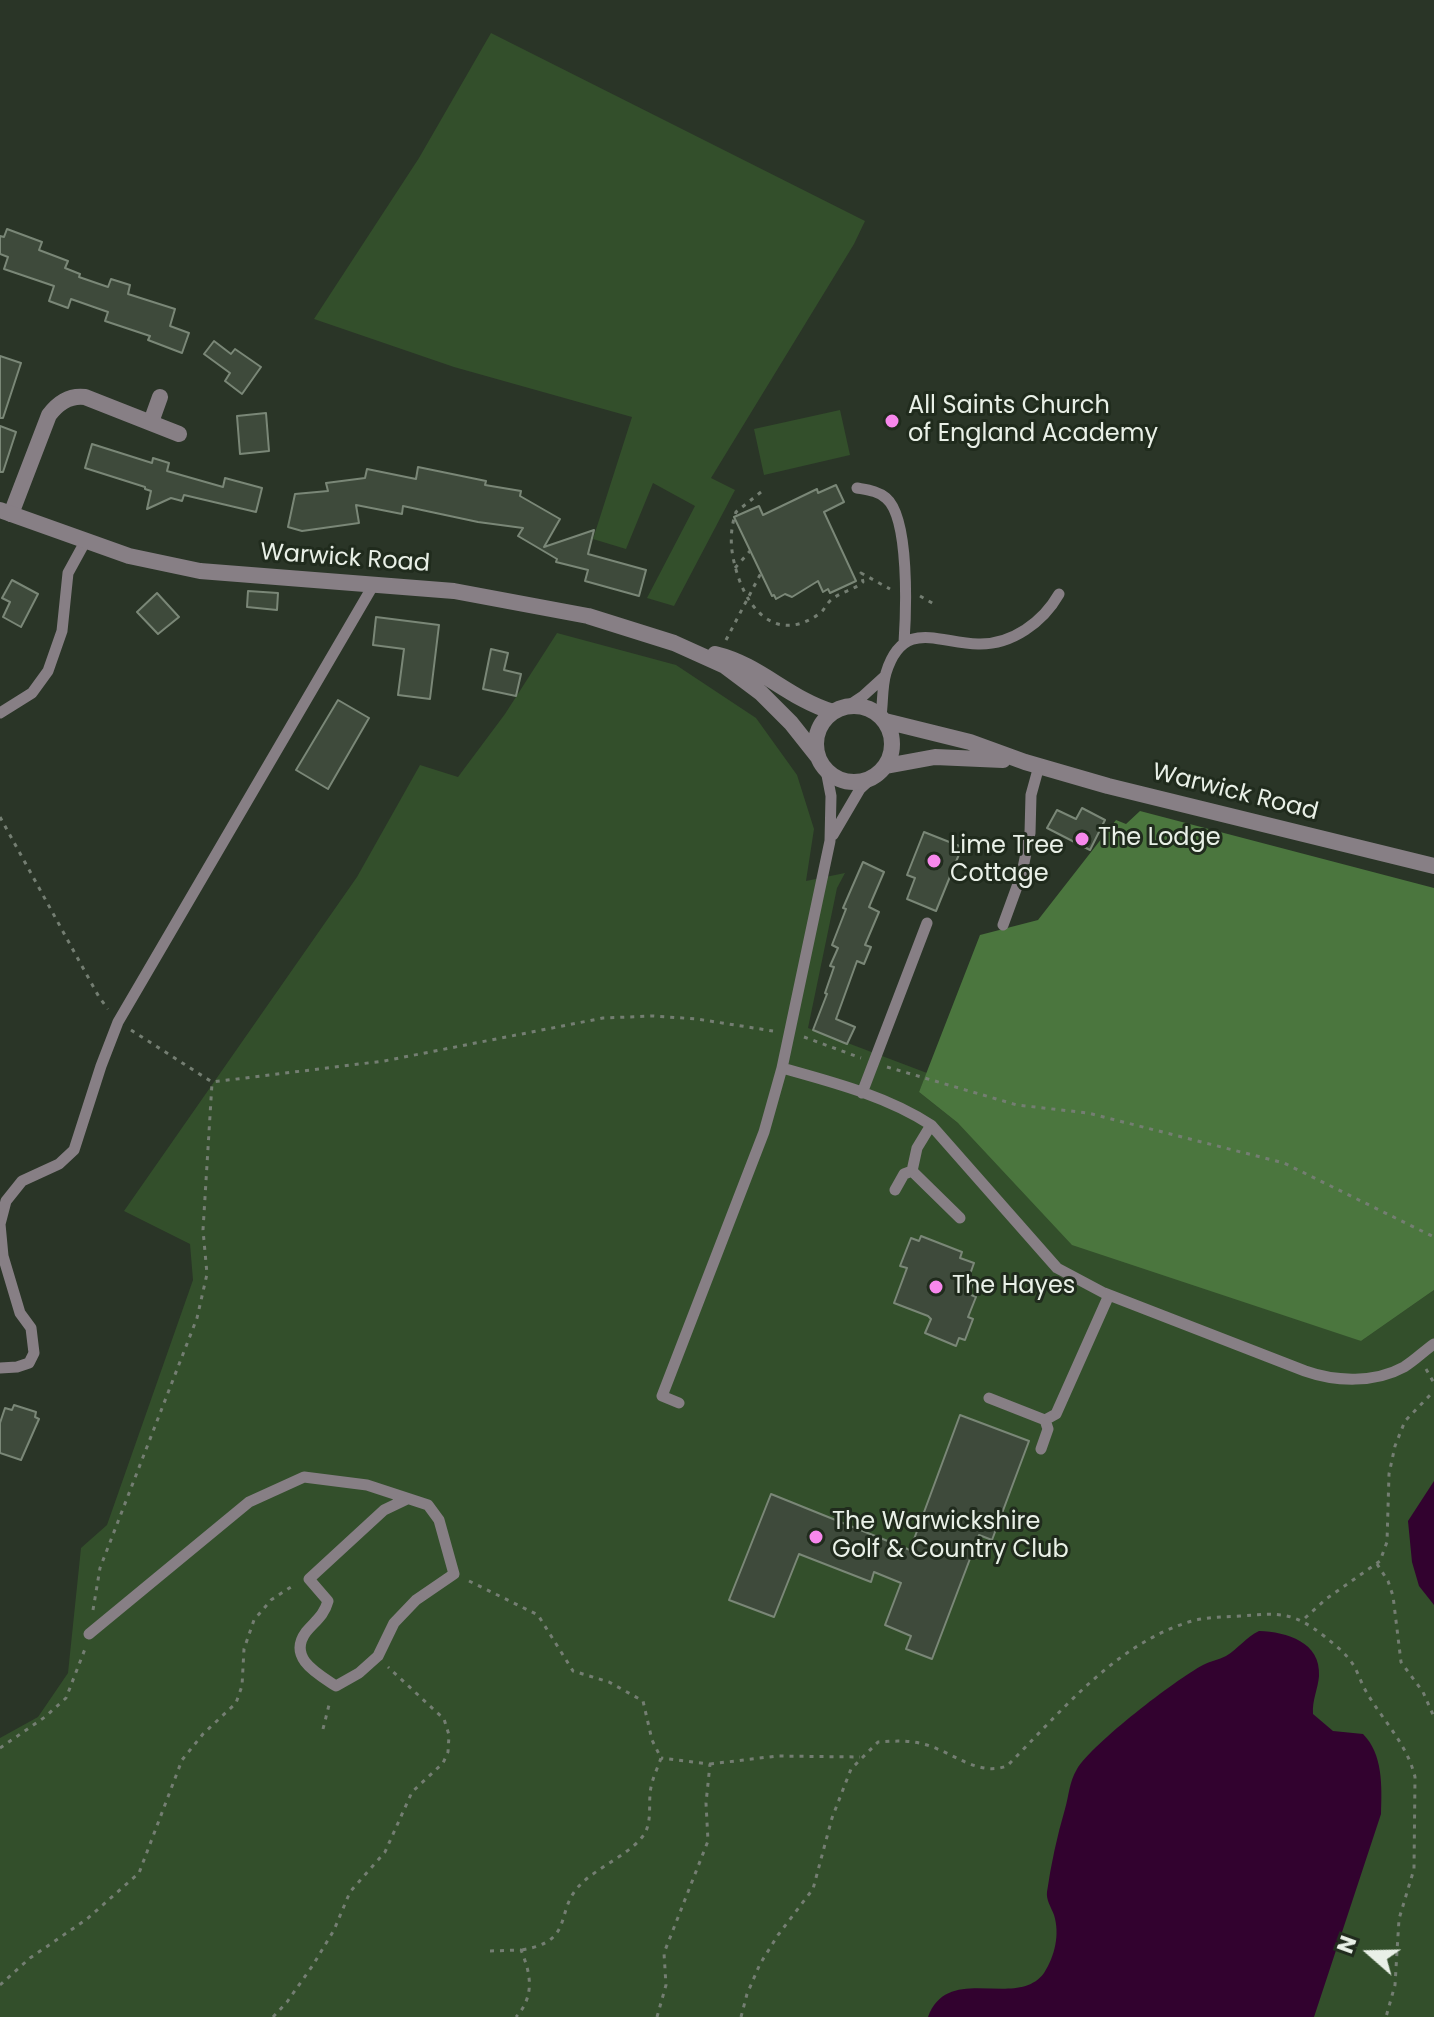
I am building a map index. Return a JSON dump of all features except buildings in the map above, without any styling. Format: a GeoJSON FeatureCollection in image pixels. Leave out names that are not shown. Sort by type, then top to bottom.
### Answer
{"type":"FeatureCollection","features":[{"type":"Feature","properties":{"kind":"street"},"geometry":{"type":"LineString","coordinates":[[6,512],[49,415],[73,396],[85,397],[179,434]]}},
{"type":"Feature","properties":{"kind":"street"},"geometry":{"type":"LineString","coordinates":[[151,422],[160,397]]}},
{"type":"Feature","properties":{"kind":"street","name":"Warwick Road"},"geometry":{"type":"LineString","coordinates":[[6,512],[129,556],[200,571],[483,595],[588,616],[690,649],[725,666],[761,693],[791,723],[822,763]]}},
{"type":"Feature","properties":{"kind":"street","name":"Warwick Road"},"geometry":{"type":"LineString","coordinates":[[690,649],[719,654],[761,672],[803,702],[840,709]]}},
{"type":"Feature","properties":{"kind":"street"},"geometry":{"type":"LineString","coordinates":[[865,707],[883,718],[890,728],[893,745],[880,771],[861,782],[836,777],[822,763],[816,743],[818,731],[840,709],[865,707]]}},
{"type":"Feature","properties":{"kind":"street","name":"Warwick Road"},"geometry":{"type":"LineString","coordinates":[[883,718],[970,742],[1032,764],[1246,822],[1434,866]]}},
{"type":"Feature","properties":{"kind":"street","name":"Warwick Road"},"geometry":{"type":"LineString","coordinates":[[880,771],[935,757],[1032,764]]}},
{"type":"Feature","properties":{"kind":"lane"},"geometry":{"type":"LineString","coordinates":[[857,488],[884,496],[894,508],[907,593],[904,643],[892,659],[885,676],[883,718]]}},
{"type":"Feature","properties":{"kind":"lane"},"geometry":{"type":"LineString","coordinates":[[0,713],[32,693],[48,671],[62,631],[68,573],[85,542]]}},
{"type":"Feature","properties":{"kind":"lane"},"geometry":{"type":"LineString","coordinates":[[0,1368],[29,1363],[34,1353],[31,1328],[20,1313],[3,1256],[0,1224],[6,1201],[22,1181],[59,1164],[74,1150],[118,1022],[374,584]]}},
{"type":"Feature","properties":{"kind":"lane"},"geometry":{"type":"LineString","coordinates":[[904,643],[925,636],[981,644],[1006,638],[1031,626],[1059,594]]}},
{"type":"Feature","properties":{"kind":"lane"},"geometry":{"type":"LineString","coordinates":[[840,709],[863,696],[885,676]]}},
{"type":"Feature","properties":{"kind":"lane"},"geometry":{"type":"LineString","coordinates":[[679,1403],[662,1396],[764,1132],[782,1068],[830,841],[831,796],[822,763]]}},
{"type":"Feature","properties":{"kind":"lane"},"geometry":{"type":"LineString","coordinates":[[1003,925],[1022,873],[1030,833],[1032,764]]}},
{"type":"Feature","properties":{"kind":"lane"},"geometry":{"type":"LineString","coordinates":[[830,841],[860,789],[880,771]]}},
{"type":"Feature","properties":{"kind":"lane"},"geometry":{"type":"LineString","coordinates":[[862,1093],[927,923]]}},
{"type":"Feature","properties":{"kind":"lane"},"geometry":{"type":"LineString","coordinates":[[782,1068],[862,1093],[916,1115],[931,1125],[1057,1268],[1109,1295],[1305,1371],[1333,1378],[1360,1379],[1382,1375],[1404,1367],[1434,1344]]}},
{"type":"Feature","properties":{"kind":"lane"},"geometry":{"type":"LineString","coordinates":[[912,1171],[917,1148],[931,1125]]}},
{"type":"Feature","properties":{"kind":"lane"},"geometry":{"type":"LineString","coordinates":[[895,1190],[904,1174],[912,1171]]}},
{"type":"Feature","properties":{"kind":"lane"},"geometry":{"type":"LineString","coordinates":[[912,1171],[960,1218]]}},
{"type":"Feature","properties":{"kind":"lane"},"geometry":{"type":"LineString","coordinates":[[1045,1420],[1056,1414],[1109,1295]]}},
{"type":"Feature","properties":{"kind":"lane"},"geometry":{"type":"LineString","coordinates":[[989,1398],[1045,1420]]}},
{"type":"Feature","properties":{"kind":"lane"},"geometry":{"type":"LineString","coordinates":[[1041,1449],[1048,1429],[1045,1420]]}},
{"type":"Feature","properties":{"kind":"lane"},"geometry":{"type":"LineString","coordinates":[[89,1634],[249,1502],[304,1477],[367,1485],[428,1505],[439,1520],[454,1574],[416,1600],[394,1623],[378,1656],[359,1673],[336,1686],[310,1669],[301,1656],[300,1643],[326,1611],[328,1601],[309,1579],[384,1510],[407,1499]]}},
{"type":"Feature","properties":{"kind":"path"},"geometry":{"type":"LineString","coordinates":[[761,492],[736,512],[731,556],[747,598],[757,613],[771,623],[804,622],[821,613],[831,599],[863,582],[861,573],[896,592],[934,604]]}},
{"type":"Feature","properties":{"kind":"path"},"geometry":{"type":"LineString","coordinates":[[735,568],[750,551]]}},
{"type":"Feature","properties":{"kind":"path"},"geometry":{"type":"LineString","coordinates":[[719,654],[761,573]]}},
{"type":"Feature","properties":{"kind":"path"},"geometry":{"type":"LineString","coordinates":[[0,817],[99,997],[118,1022],[212,1082],[384,1061],[603,1018],[653,1016],[697,1019],[789,1032],[873,1062],[1017,1105],[1088,1113],[1284,1163],[1434,1237]]}},
{"type":"Feature","properties":{"kind":"path"},"geometry":{"type":"LineString","coordinates":[[0,1748],[45,1717],[66,1698],[89,1634],[100,1568],[197,1318],[207,1274],[203,1230],[212,1082]]}},
{"type":"Feature","properties":{"kind":"path"},"geometry":{"type":"LineString","coordinates":[[1304,1620],[1326,1599],[1380,1561],[1387,1542],[1389,1474],[1395,1446],[1405,1421],[1434,1391]]}},
{"type":"Feature","properties":{"kind":"path"},"geometry":{"type":"LineString","coordinates":[[1377,1564],[1393,1596],[1401,1662],[1423,1692],[1434,1717]]}},
{"type":"Feature","properties":{"kind":"path"},"geometry":{"type":"LineString","coordinates":[[454,1574],[538,1615],[573,1671],[609,1682],[643,1701],[652,1740],[661,1758],[651,1786],[648,1821],[639,1840],[581,1883],[563,1924],[551,1941],[521,1950],[490,1951]]}},
{"type":"Feature","properties":{"kind":"path"},"geometry":{"type":"LineString","coordinates":[[0,1985],[30,1958],[87,1919],[139,1873],[182,1760],[240,1695],[244,1649],[254,1620],[281,1592],[309,1579]]}},
{"type":"Feature","properties":{"kind":"path"},"geometry":{"type":"LineString","coordinates":[[741,2017],[760,1964],[813,1889],[832,1818],[851,1769],[878,1742],[922,1743],[984,1769],[995,1770],[1007,1766],[1093,1680],[1163,1632],[1209,1617],[1284,1614],[1304,1620],[1343,1652],[1379,1714],[1406,1749],[1415,1777],[1414,1869],[1399,1919],[1395,1985],[1386,2017]]}},
{"type":"Feature","properties":{"kind":"path"},"geometry":{"type":"LineString","coordinates":[[273,2017],[313,1965],[334,1930],[350,1892],[385,1852],[412,1792],[443,1763],[448,1752],[449,1735],[444,1719],[378,1656]]}},
{"type":"Feature","properties":{"kind":"path"},"geometry":{"type":"LineString","coordinates":[[323,1729],[336,1686]]}},
{"type":"Feature","properties":{"kind":"path"},"geometry":{"type":"LineString","coordinates":[[661,1758],[710,1764],[777,1756],[860,1757]]}},
{"type":"Feature","properties":{"kind":"path"},"geometry":{"type":"LineString","coordinates":[[657,2017],[666,1985],[664,1953],[708,1841],[707,1783],[710,1764]]}},
{"type":"Feature","properties":{"kind":"path"},"geometry":{"type":"LineString","coordinates":[[516,2017],[527,2002],[530,1991],[528,1968],[521,1950]]}},
{"type":"Feature","properties":{"kind":"green space"},"geometry":{"type":"Polygon","coordinates":[[[491,33],[865,221],[711,478],[735,490],[674,606],[647,598],[695,506],[653,483],[626,549],[593,539],[632,417],[454,367],[314,319],[419,158],[491,33]]]}},
{"type":"Feature","properties":{"kind":"green space"},"geometry":{"type":"Polygon","coordinates":[[[840,410],[850,455],[764,475],[754,429],[840,410]]]}},
{"type":"Feature","properties":{"kind":"green space"},"geometry":{"type":"Polygon","coordinates":[[[557,633],[676,665],[756,718],[797,775],[814,829],[806,881],[845,873],[837,888],[808,1028],[927,1073],[919,1092],[958,1123],[1361,1341],[1434,1290],[1434,2017],[0,2017],[0,1738],[38,1717],[68,1673],[81,1548],[107,1525],[193,1280],[190,1244],[124,1211],[357,877],[420,765],[458,777],[505,714],[557,633]]]}},
{"type":"Feature","properties":{"kind":"green space"},"geometry":{"type":"Polygon","coordinates":[[[1140,811],[1434,888],[1434,1290],[1361,1341],[1072,1245],[958,1123],[919,1092],[980,935],[1038,920],[1116,820],[1126,824],[1140,811]]]}},
{"type":"Feature","properties":{"kind":"shaded area"},"geometry":{"type":"Polygon","coordinates":[[[1434,1481],[1434,1605],[1419,1586],[1412,1562],[1408,1521],[1434,1481]]]}},
{"type":"Feature","properties":{"kind":"shaded area"},"geometry":{"type":"Polygon","coordinates":[[[1259,1631],[1291,1637],[1308,1647],[1318,1664],[1319,1676],[1313,1714],[1333,1731],[1363,1734],[1370,1742],[1380,1771],[1381,1814],[1314,2017],[928,2017],[938,2001],[951,1992],[1017,1988],[1032,1983],[1044,1973],[1054,1952],[1056,1937],[1056,1922],[1047,1892],[1057,1840],[1077,1769],[1100,1744],[1155,1698],[1203,1665],[1226,1656],[1259,1631]]]}},
{"type":"Feature","properties":{"kind":"place","name":"All Saints Church of England Academy"},"geometry":{"type":"Point","coordinates":[892,421]}},
{"type":"Feature","properties":{"kind":"place","name":"The Lodge"},"geometry":{"type":"Point","coordinates":[1082,839]}},
{"type":"Feature","properties":{"kind":"place","name":"Lime Tree Cottage"},"geometry":{"type":"Point","coordinates":[934,861]}},
{"type":"Feature","properties":{"kind":"place","name":"The Hayes"},"geometry":{"type":"Point","coordinates":[936,1287]}},
{"type":"Feature","properties":{"kind":"place","name":"The Warwickshire Golf & Country Club"},"geometry":{"type":"Point","coordinates":[816,1537]}}]}
